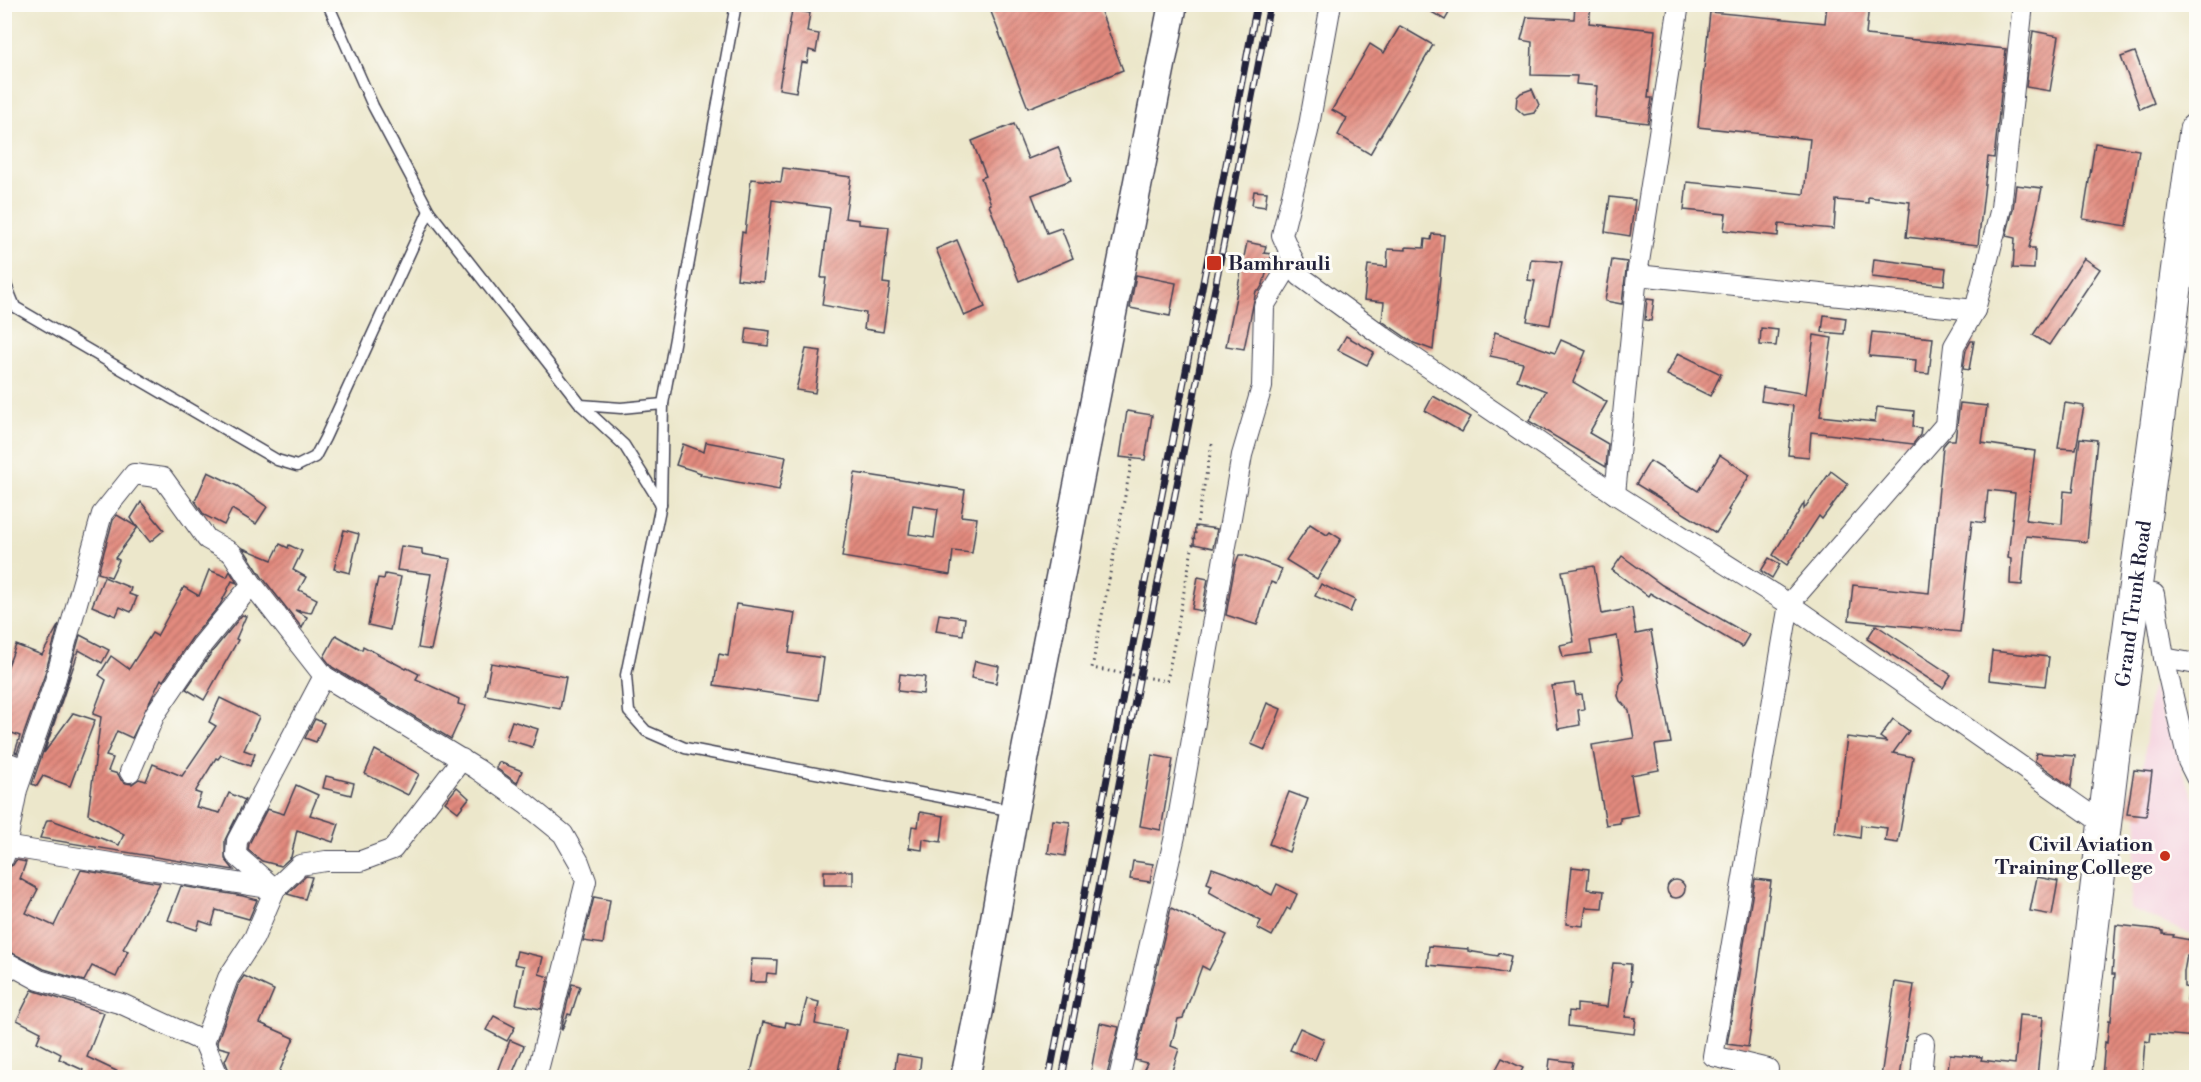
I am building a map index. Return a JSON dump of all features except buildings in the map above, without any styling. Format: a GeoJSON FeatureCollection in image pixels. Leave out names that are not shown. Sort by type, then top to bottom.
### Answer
{"type":"FeatureCollection","features":[{"type":"Feature","properties":{"kind":"highway","name":"Grand Trunk Road"},"geometry":{"type":"LineString","coordinates":[[2074,1077],[2104,825],[2196,130]]}},
{"type":"Feature","properties":{"kind":"highway","name":"Grand Trunk Road"},"geometry":{"type":"LineString","coordinates":[[2095,1077],[2122,833],[2196,307]]}},
{"type":"Feature","properties":{"kind":"main road"},"geometry":{"type":"LineString","coordinates":[[965,1077],[1014,811],[1173,4]]}},
{"type":"Feature","properties":{"kind":"street"},"geometry":{"type":"LineString","coordinates":[[1331,4],[1308,130],[1282,235],[1300,276],[1370,327],[1615,494],[1789,604],[2104,825]]}},
{"type":"Feature","properties":{"kind":"street"},"geometry":{"type":"LineString","coordinates":[[1615,494],[1637,275],[1679,4]]}},
{"type":"Feature","properties":{"kind":"street"},"geometry":{"type":"LineString","coordinates":[[1767,1077],[1768,1069],[1713,1056],[1789,604],[1945,425],[1954,346],[1975,310],[2001,208],[2023,4]]}},
{"type":"Feature","properties":{"kind":"street"},"geometry":{"type":"LineString","coordinates":[[1119,1077],[1175,836],[1242,454],[1262,387],[1264,306],[1293,259]]}},
{"type":"Feature","properties":{"kind":"street"},"geometry":{"type":"LineString","coordinates":[[1637,275],[1975,310]]}},
{"type":"Feature","properties":{"kind":"street"},"geometry":{"type":"LineString","coordinates":[[275,889],[5,850],[17,790],[55,681],[102,514],[134,474],[163,478],[207,539],[232,553],[252,584],[324,676],[462,759],[526,804],[563,834],[579,862],[586,881],[536,1077]]}},
{"type":"Feature","properties":{"kind":"street"},"geometry":{"type":"LineString","coordinates":[[130,772],[155,714],[202,645],[252,584]]}},
{"type":"Feature","properties":{"kind":"street"},"geometry":{"type":"LineString","coordinates":[[2154,594],[2164,658],[2188,761],[2196,777]]}},
{"type":"Feature","properties":{"kind":"street"},"geometry":{"type":"LineString","coordinates":[[2164,658],[2196,664]]}},
{"type":"Feature","properties":{"kind":"street"},"geometry":{"type":"LineString","coordinates":[[275,889],[236,855],[237,841],[324,676]]}},
{"type":"Feature","properties":{"kind":"street"},"geometry":{"type":"LineString","coordinates":[[204,1042],[228,978],[255,938],[275,889],[300,865],[326,861],[361,861],[393,849],[462,759]]}},
{"type":"Feature","properties":{"kind":"street"},"geometry":{"type":"LineString","coordinates":[[4,761],[24,769]]}},
{"type":"Feature","properties":{"kind":"street"},"geometry":{"type":"LineString","coordinates":[[4,961],[39,981],[122,1004],[204,1042],[219,1077]]}},
{"type":"Feature","properties":{"kind":"street"},"geometry":{"type":"LineString","coordinates":[[1921,1077],[1924,1043]]}},
{"type":"Feature","properties":{"kind":"lane"},"geometry":{"type":"LineString","coordinates":[[328,4],[374,106],[429,211],[581,405],[624,445],[661,504]]}},
{"type":"Feature","properties":{"kind":"lane"},"geometry":{"type":"LineString","coordinates":[[736,4],[663,404],[661,504],[626,675],[629,712],[646,731],[685,748],[1014,811]]}},
{"type":"Feature","properties":{"kind":"lane"},"geometry":{"type":"LineString","coordinates":[[4,262],[6,285],[15,307],[278,460],[297,466],[315,457],[325,438],[429,211]]}},
{"type":"Feature","properties":{"kind":"lane"},"geometry":{"type":"LineString","coordinates":[[581,405],[621,408],[663,404]]}},
{"type":"Feature","properties":{"kind":"path"},"geometry":{"type":"LineString","coordinates":[[1133,454],[1092,668],[1167,681],[1212,444]]}},
{"type":"Feature","properties":{"kind":"shaded area","name":"Civil Aviation Training College"},"geometry":{"type":"Polygon","coordinates":[[[2151,685],[2196,805],[2196,937],[2130,908],[2151,685]]]}},
{"type":"Feature","properties":{"kind":"railway"},"geometry":{"type":"LineString","coordinates":[[1049,1078],[1257,4]]}},
{"type":"Feature","properties":{"kind":"railway"},"geometry":{"type":"LineString","coordinates":[[1062,1078],[1270,4]]}},
{"type":"Feature","properties":{"kind":"place","name":"Bamhrauli"},"geometry":{"type":"Point","coordinates":[1214,263]}},
{"type":"Feature","properties":{"kind":"place","name":"Civil Aviation Training College"},"geometry":{"type":"Point","coordinates":[2165,856]}}]}
